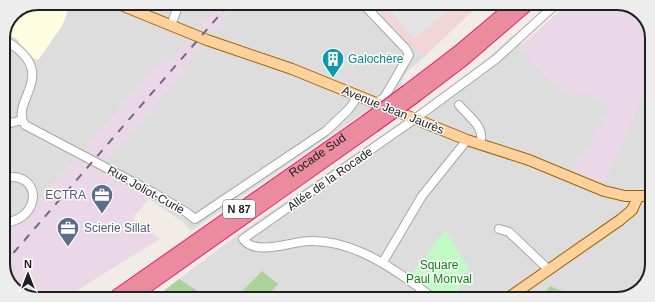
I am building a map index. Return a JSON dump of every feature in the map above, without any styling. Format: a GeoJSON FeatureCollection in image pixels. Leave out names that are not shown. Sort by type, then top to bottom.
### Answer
{"type":"FeatureCollection","features":[{"type":"Feature","properties":{"kind":"highway","name":"Rocade Sud"},"geometry":{"type":"LineString","coordinates":[[412,93],[508,10]]}},
{"type":"Feature","properties":{"kind":"highway","name":"Rocade Sud"},"geometry":{"type":"LineString","coordinates":[[139,292],[412,93],[463,60],[521,10]]}},
{"type":"Feature","properties":{"kind":"highway","name":"Rocade Sud"},"geometry":{"type":"LineString","coordinates":[[121,292],[369,124]]}},
{"type":"Feature","properties":{"kind":"main road","name":"Avenue Jean Jaurès"},"geometry":{"type":"LineString","coordinates":[[134,10],[207,40],[268,60],[416,118],[467,140],[529,160],[620,195],[645,196]]}},
{"type":"Feature","properties":{"kind":"main road"},"geometry":{"type":"LineString","coordinates":[[620,195],[627,205],[626,215]]}},
{"type":"Feature","properties":{"kind":"main road"},"geometry":{"type":"LineString","coordinates":[[517,292],[626,215],[632,210],[638,197]]}},
{"type":"Feature","properties":{"kind":"street"},"geometry":{"type":"LineString","coordinates":[[171,25],[177,10]]}},
{"type":"Feature","properties":{"kind":"street"},"geometry":{"type":"LineString","coordinates":[[370,10],[406,49],[409,55],[384,98],[376,103]]}},
{"type":"Feature","properties":{"kind":"street","name":"Allée de la Rocade"},"geometry":{"type":"LineString","coordinates":[[383,262],[359,251],[329,242],[310,241],[268,247],[250,245],[243,239],[416,118],[496,59],[550,10]]}},
{"type":"Feature","properties":{"kind":"street"},"geometry":{"type":"LineString","coordinates":[[10,43],[22,51],[31,67],[32,84],[22,110],[22,120],[10,123]]}},
{"type":"Feature","properties":{"kind":"street","name":"Rue Joliot-Curie"},"geometry":{"type":"LineString","coordinates":[[22,120],[32,129],[152,192],[195,219],[326,131],[349,109],[358,96]]}},
{"type":"Feature","properties":{"kind":"street"},"geometry":{"type":"LineString","coordinates":[[459,105],[481,130],[482,137],[480,144]]}},
{"type":"Feature","properties":{"kind":"street"},"geometry":{"type":"LineString","coordinates":[[424,292],[383,262],[422,196],[467,140]]}},
{"type":"Feature","properties":{"kind":"street"},"geometry":{"type":"LineString","coordinates":[[10,176],[18,177],[28,184],[32,190],[32,203],[30,208],[18,221],[10,222]]}},
{"type":"Feature","properties":{"kind":"street"},"geometry":{"type":"LineString","coordinates":[[499,229],[509,232],[549,270]]}},
{"type":"Feature","properties":{"kind":"shaded area"},"geometry":{"type":"Polygon","coordinates":[[[68,10],[62,26],[38,60],[33,58],[18,40],[10,35],[11,31],[16,21],[29,11],[68,10]]]}},
{"type":"Feature","properties":{"kind":"shaded area"},"geometry":{"type":"Polygon","coordinates":[[[214,10],[233,10],[213,32],[200,28],[214,10]]]}},
{"type":"Feature","properties":{"kind":"shaded area"},"geometry":{"type":"Polygon","coordinates":[[[378,10],[410,46],[425,56],[405,74],[400,88],[191,231],[183,222],[149,199],[75,159],[10,235],[10,36],[16,21],[29,11],[378,10]]]}},
{"type":"Feature","properties":{"kind":"shaded area"},"geometry":{"type":"Polygon","coordinates":[[[378,10],[474,10],[425,56],[410,46],[378,10]]]}},
{"type":"Feature","properties":{"kind":"shaded area"},"geometry":{"type":"Polygon","coordinates":[[[389,10],[449,10],[414,39],[389,10]]]}},
{"type":"Feature","properties":{"kind":"shaded area"},"geometry":{"type":"Polygon","coordinates":[[[561,10],[617,10],[628,12],[637,18],[644,29],[645,264],[643,275],[632,287],[624,291],[617,292],[564,292],[550,286],[545,292],[271,292],[277,284],[262,271],[241,292],[199,292],[179,279],[240,233],[433,100],[488,58],[513,35],[522,44],[561,10]]]}},
{"type":"Feature","properties":{"kind":"shaded area"},"geometry":{"type":"Polygon","coordinates":[[[561,10],[617,10],[628,12],[637,18],[644,29],[645,93],[604,182],[572,171],[611,108],[591,95],[564,92],[532,64],[522,45],[561,10]]]}},
{"type":"Feature","properties":{"kind":"shaded area"},"geometry":{"type":"Polygon","coordinates":[[[189,39],[201,44],[172,86],[105,161],[84,150],[163,58],[170,62],[189,39]]]}},
{"type":"Feature","properties":{"kind":"shaded area"},"geometry":{"type":"Polygon","coordinates":[[[75,159],[93,165],[98,171],[149,199],[133,218],[160,239],[74,292],[38,292],[27,290],[18,284],[11,273],[10,235],[75,159]]]}},
{"type":"Feature","properties":{"kind":"green space","name":"Square Paul Monval"},"geometry":{"type":"Polygon","coordinates":[[[445,231],[469,269],[456,281],[461,287],[455,292],[430,292],[410,277],[445,231]]]}},
{"type":"Feature","properties":{"kind":"green space"},"geometry":{"type":"Polygon","coordinates":[[[262,271],[278,284],[271,292],[241,292],[262,271]]]}},
{"type":"Feature","properties":{"kind":"green space"},"geometry":{"type":"Polygon","coordinates":[[[179,279],[199,292],[162,292],[179,279]]]}},
{"type":"Feature","properties":{"kind":"green space"},"geometry":{"type":"Polygon","coordinates":[[[550,286],[565,292],[545,292],[550,286]]]}},
{"type":"Feature","properties":{"kind":"railway"},"geometry":{"type":"LineString","coordinates":[[10,257],[224,10]]}},
{"type":"Feature","properties":{"kind":"place","name":"Galochère"},"geometry":{"type":"Point","coordinates":[333,78]}},
{"type":"Feature","properties":{"kind":"place","name":"ECTRA"},"geometry":{"type":"Point","coordinates":[102,214]}},
{"type":"Feature","properties":{"kind":"place","name":"Scierie Sillat"},"geometry":{"type":"Point","coordinates":[68,248]}}]}
